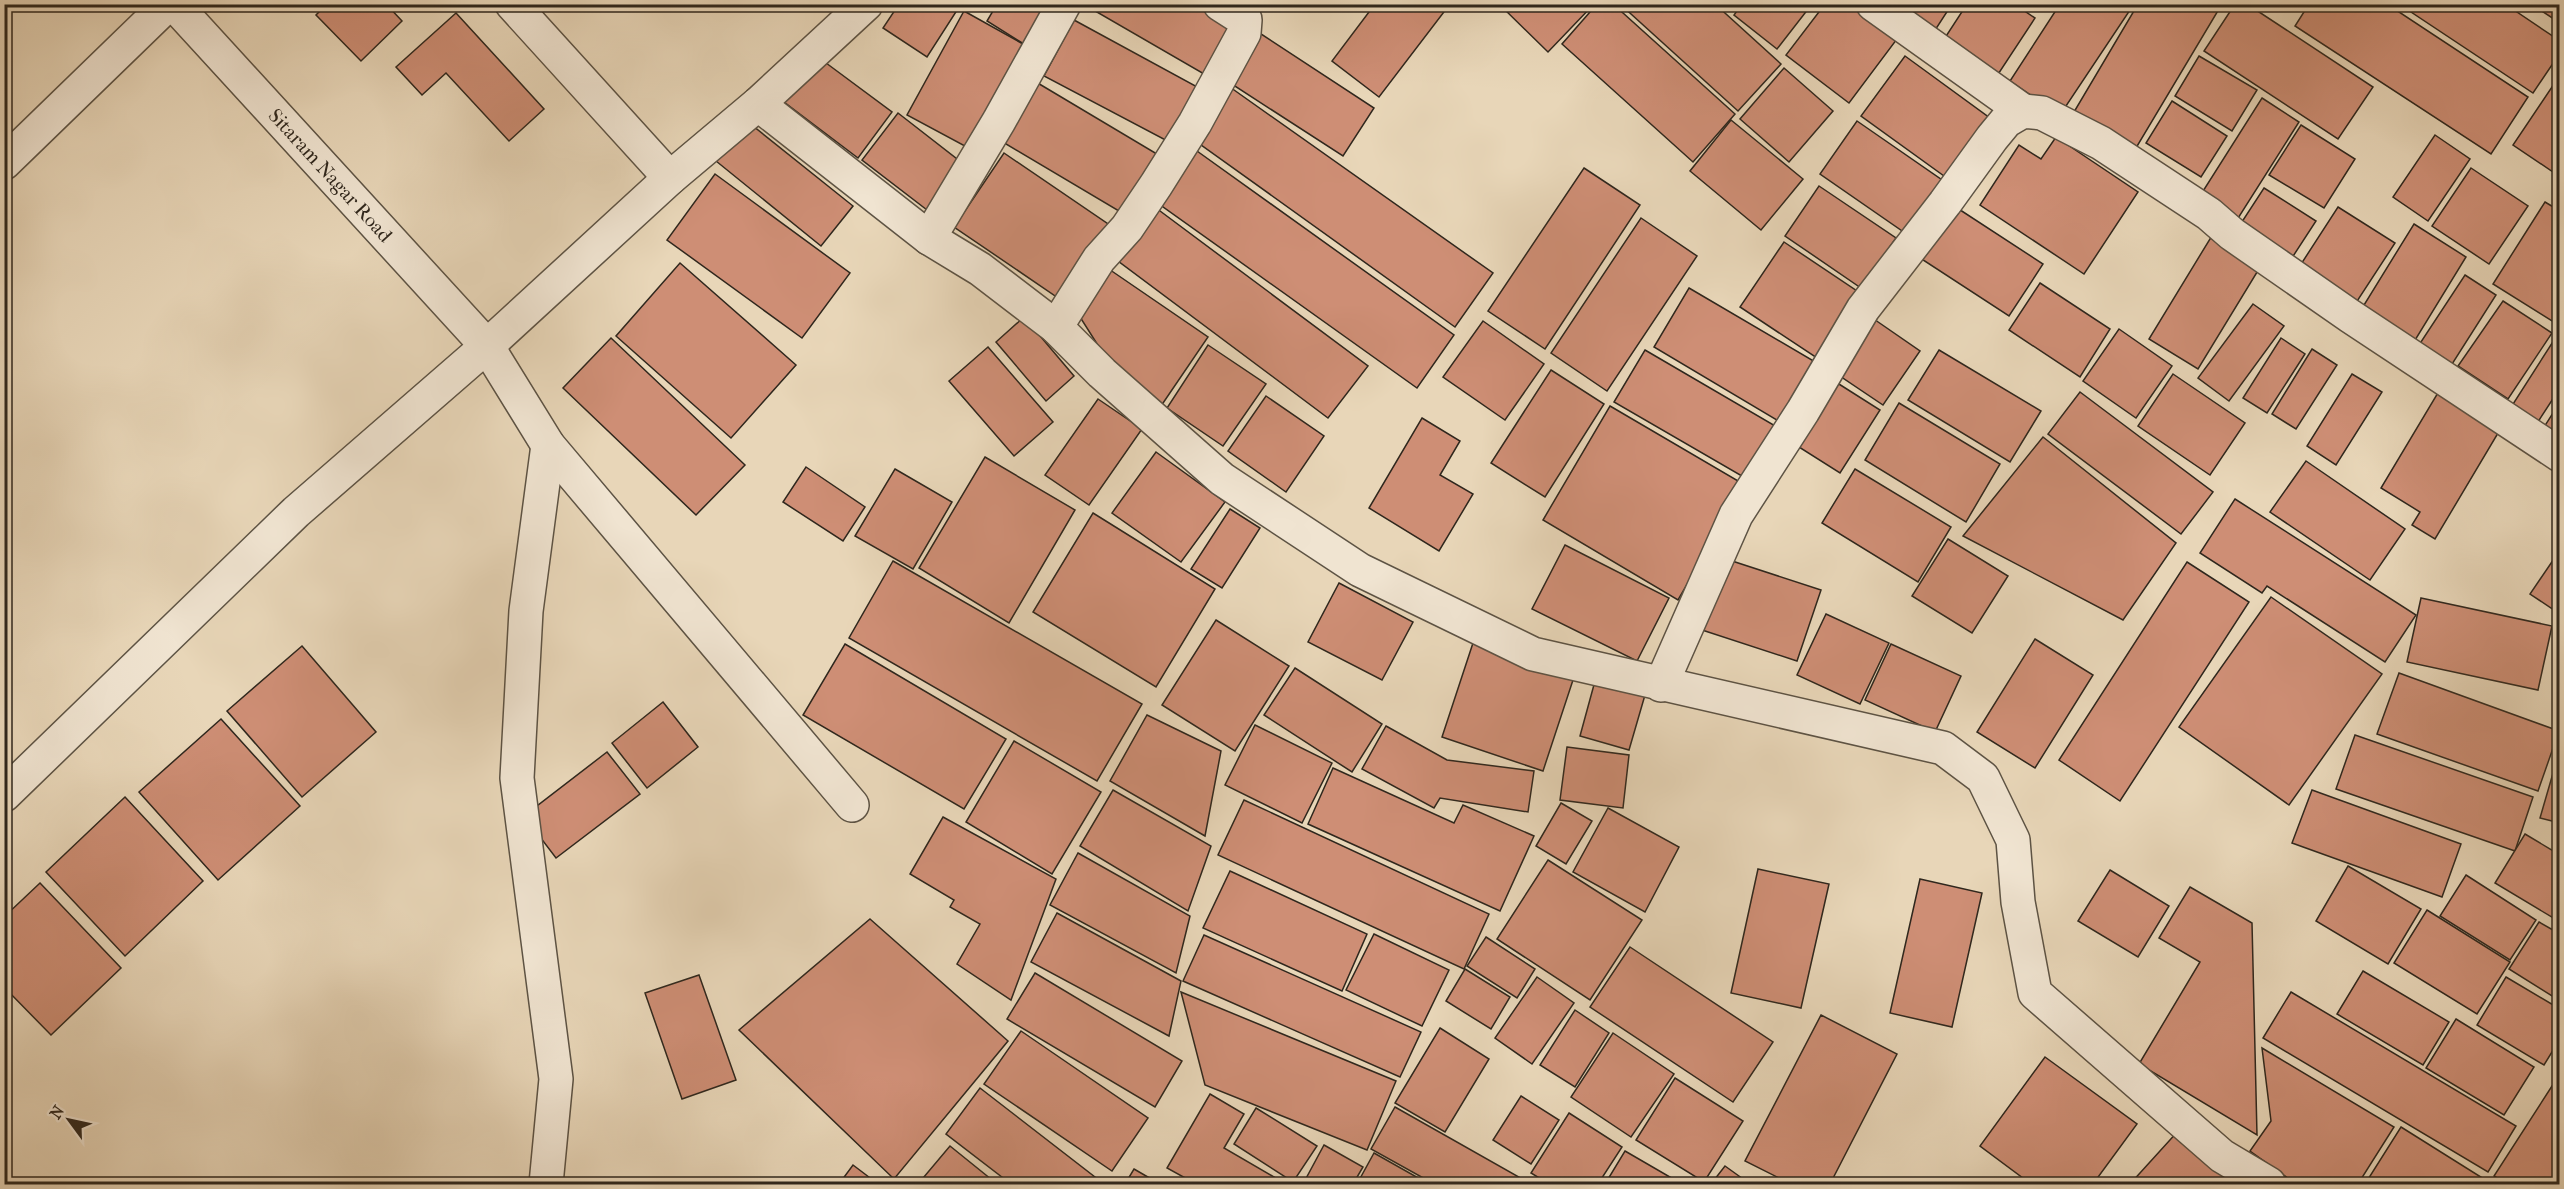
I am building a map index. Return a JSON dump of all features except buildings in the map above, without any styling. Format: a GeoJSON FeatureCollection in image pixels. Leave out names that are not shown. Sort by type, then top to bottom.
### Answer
{"type":"FeatureCollection","features":[{"type":"Feature","properties":{"kind":"street"},"geometry":{"type":"LineString","coordinates":[[4,163],[168,4]]}},
{"type":"Feature","properties":{"kind":"street","name":"Sitaram Nagar Road"},"geometry":{"type":"LineString","coordinates":[[174,4],[487,346],[548,445],[852,805]]}},
{"type":"Feature","properties":{"kind":"street"},"geometry":{"type":"LineString","coordinates":[[512,4],[670,178]]}},
{"type":"Feature","properties":{"kind":"street"},"geometry":{"type":"LineString","coordinates":[[4,795],[296,512],[487,346],[670,178],[758,104],[866,4]]}},
{"type":"Feature","properties":{"kind":"street"},"geometry":{"type":"LineString","coordinates":[[930,238],[1064,4]]}},
{"type":"Feature","properties":{"kind":"street"},"geometry":{"type":"LineString","coordinates":[[1056,327],[1099,259],[1127,228],[1156,185],[1195,123],[1244,33],[1245,20],[1220,4]]}},
{"type":"Feature","properties":{"kind":"street"},"geometry":{"type":"LineString","coordinates":[[1873,4],[2023,111],[2042,113],[2102,143],[2209,214],[2232,234],[2350,316],[2559,455]]}},
{"type":"Feature","properties":{"kind":"street"},"geometry":{"type":"LineString","coordinates":[[758,104],[930,238],[980,269],[1056,327],[1102,373],[1222,479],[1360,570],[1533,654],[1943,748],[1983,778],[2013,840],[2018,902],[2035,993],[2222,1156],[2268,1185]]}},
{"type":"Feature","properties":{"kind":"street"},"geometry":{"type":"LineString","coordinates":[[1661,685],[1736,515],[1803,411],[1863,309],[1992,138],[2006,121],[2023,111]]}},
{"type":"Feature","properties":{"kind":"street"},"geometry":{"type":"LineString","coordinates":[[546,1185],[556,1079],[517,778],[526,611],[548,445]]}}]}
